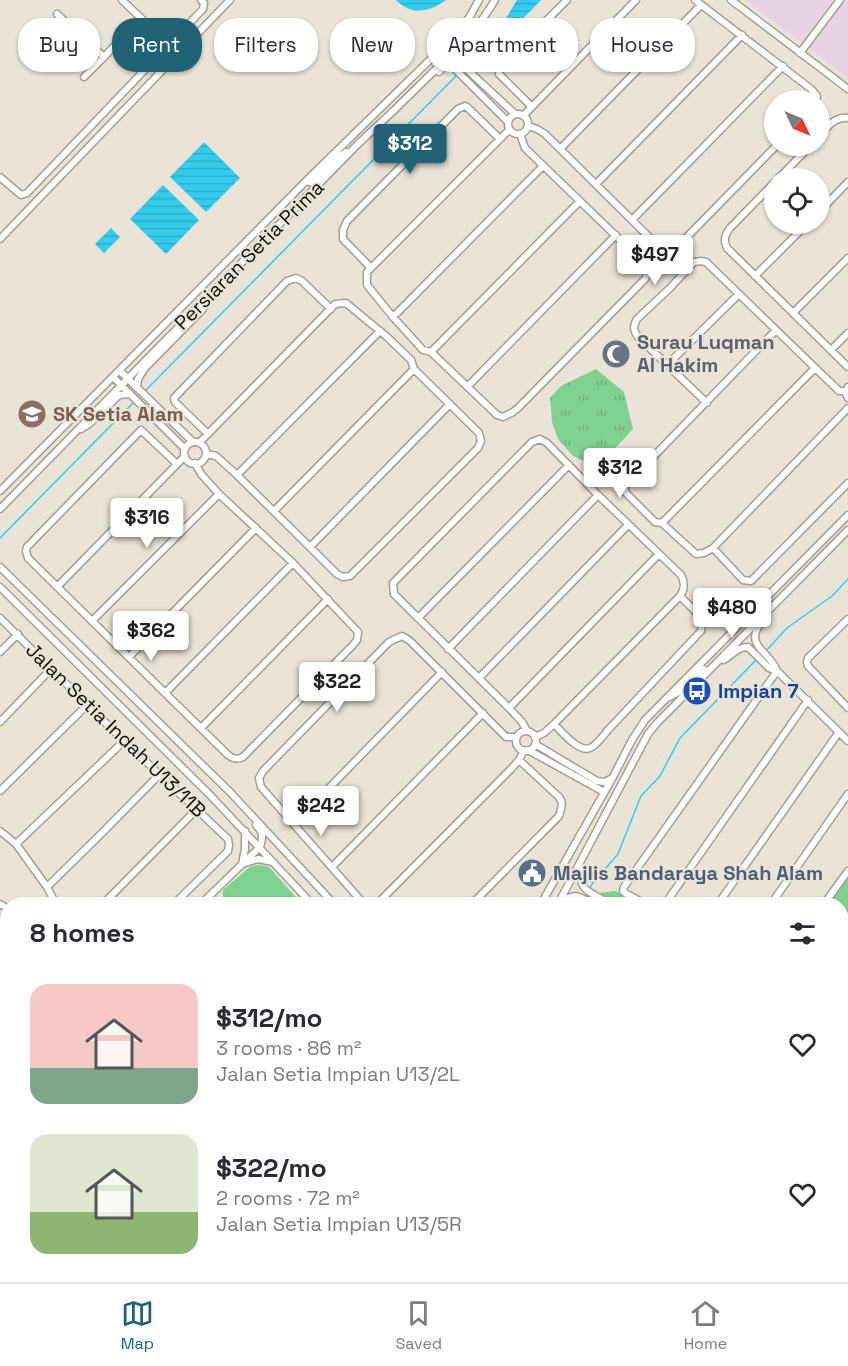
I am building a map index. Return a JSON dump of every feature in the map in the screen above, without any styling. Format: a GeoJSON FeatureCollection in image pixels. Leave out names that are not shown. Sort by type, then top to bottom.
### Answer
{"type":"FeatureCollection","features":[{"type":"Feature","properties":{"kind":"street"},"geometry":{"type":"LineString","coordinates":[[122,0],[141,18]]}},
{"type":"Feature","properties":{"kind":"street"},"geometry":{"type":"LineString","coordinates":[[194,18],[203,9],[204,3],[201,0]]}},
{"type":"Feature","properties":{"kind":"street"},"geometry":{"type":"LineString","coordinates":[[0,239],[230,0]]}},
{"type":"Feature","properties":{"kind":"street","name":"Persiaran Setia Prima"},"geometry":{"type":"LineString","coordinates":[[469,18],[479,0]]}},
{"type":"Feature","properties":{"kind":"street","name":"Persiaran Setia Prima"},"geometry":{"type":"LineString","coordinates":[[484,18],[495,0]]}},
{"type":"Feature","properties":{"kind":"street"},"geometry":{"type":"LineString","coordinates":[[532,107],[499,74],[499,68],[567,0]]}},
{"type":"Feature","properties":{"kind":"street"},"geometry":{"type":"LineString","coordinates":[[523,116],[636,0]]}},
{"type":"Feature","properties":{"kind":"street"},"geometry":{"type":"LineString","coordinates":[[731,0],[847,87]]}},
{"type":"Feature","properties":{"kind":"street"},"geometry":{"type":"LineString","coordinates":[[800,52],[837,1]]}},
{"type":"Feature","properties":{"kind":"street"},"geometry":{"type":"LineString","coordinates":[[560,148],[698,2],[812,90]]}},
{"type":"Feature","properties":{"kind":"street"},"geometry":{"type":"LineString","coordinates":[[57,14],[104,57]]}},
{"type":"Feature","properties":{"kind":"street"},"geometry":{"type":"LineString","coordinates":[[596,184],[742,35]]}},
{"type":"Feature","properties":{"kind":"street"},"geometry":{"type":"LineString","coordinates":[[84,77],[112,49]]}},
{"type":"Feature","properties":{"kind":"street","name":"Persiaran Setia Prima"},"geometry":{"type":"LineString","coordinates":[[0,491],[307,180],[427,63]]}},
{"type":"Feature","properties":{"kind":"street"},"geometry":{"type":"LineString","coordinates":[[394,111],[407,103],[447,66],[454,68],[488,102],[507,122],[509,130],[520,135],[525,132],[528,126],[527,120],[515,114],[470,72]]}},
{"type":"Feature","properties":{"kind":"street"},"geometry":{"type":"LineString","coordinates":[[632,220],[783,66]]}},
{"type":"Feature","properties":{"kind":"street"},"geometry":{"type":"LineString","coordinates":[[0,177],[21,195],[27,193],[143,72]]}},
{"type":"Feature","properties":{"kind":"street","name":"Persiaran Setia Prima"},"geometry":{"type":"LineString","coordinates":[[0,511],[18,489],[357,145],[434,72]]}},
{"type":"Feature","properties":{"kind":"street"},"geometry":{"type":"LineString","coordinates":[[488,102],[494,95]]}},
{"type":"Feature","properties":{"kind":"street"},"geometry":{"type":"LineString","coordinates":[[369,270],[344,238],[343,230],[347,221],[458,109],[467,107],[500,139]]}},
{"type":"Feature","properties":{"kind":"street"},"geometry":{"type":"LineString","coordinates":[[507,122],[515,114]]}},
{"type":"Feature","properties":{"kind":"street"},"geometry":{"type":"LineString","coordinates":[[830,124],[835,119],[848,118]]}},
{"type":"Feature","properties":{"kind":"street"},"geometry":{"type":"LineString","coordinates":[[528,126],[545,134],[661,249],[667,250],[681,243],[766,156]]}},
{"type":"Feature","properties":{"kind":"street"},"geometry":{"type":"LineString","coordinates":[[509,130],[369,270],[367,285],[423,350],[431,352],[496,415],[503,417],[518,408],[648,274],[645,264],[525,148],[520,135]]}},
{"type":"Feature","properties":{"kind":"street"},"geometry":{"type":"LineString","coordinates":[[307,180],[313,182],[338,157],[357,145]]}},
{"type":"Feature","properties":{"kind":"street"},"geometry":{"type":"LineString","coordinates":[[789,168],[800,156]]}},
{"type":"Feature","properties":{"kind":"street"},"geometry":{"type":"LineString","coordinates":[[393,317],[543,166]]}},
{"type":"Feature","properties":{"kind":"street"},"geometry":{"type":"LineString","coordinates":[[830,201],[848,182]]}},
{"type":"Feature","properties":{"kind":"street"},"geometry":{"type":"LineString","coordinates":[[764,193],[725,235],[727,248],[848,367]]}},
{"type":"Feature","properties":{"kind":"street"},"geometry":{"type":"LineString","coordinates":[[431,352],[580,201]]}},
{"type":"Feature","properties":{"kind":"street"},"geometry":{"type":"LineString","coordinates":[[755,276],[797,234]]}},
{"type":"Feature","properties":{"kind":"street"},"geometry":{"type":"LineString","coordinates":[[468,386],[616,235]]}},
{"type":"Feature","properties":{"kind":"street"},"geometry":{"type":"LineString","coordinates":[[793,313],[848,258]]}},
{"type":"Feature","properties":{"kind":"street"},"geometry":{"type":"LineString","coordinates":[[706,402],[634,332],[637,319],[694,262],[701,261],[706,262],[839,391],[847,392]]}},
{"type":"Feature","properties":{"kind":"street"},"geometry":{"type":"LineString","coordinates":[[208,434],[175,402],[174,398],[279,289],[287,281],[296,278],[333,306]]}},
{"type":"Feature","properties":{"kind":"street"},"geometry":{"type":"LineString","coordinates":[[137,388],[138,379],[145,369],[203,309],[210,294]]}},
{"type":"Feature","properties":{"kind":"street"},"geometry":{"type":"LineString","coordinates":[[667,365],[739,294]]}},
{"type":"Feature","properties":{"kind":"street"},"geometry":{"type":"LineString","coordinates":[[57,587],[177,465],[188,445],[208,434],[333,306],[346,303],[380,331],[411,360],[414,369],[479,433],[481,441],[478,448],[350,576],[343,577],[337,574],[216,456],[206,454]]}},
{"type":"Feature","properties":{"kind":"street"},"geometry":{"type":"LineString","coordinates":[[776,330],[625,486],[625,492],[655,522],[662,523],[696,554],[704,553],[713,548],[845,416],[848,408]]}},
{"type":"Feature","properties":{"kind":"street"},"geometry":{"type":"LineString","coordinates":[[237,475],[380,331]]}},
{"type":"Feature","properties":{"kind":"street"},"geometry":{"type":"LineString","coordinates":[[831,350],[848,333]]}},
{"type":"Feature","properties":{"kind":"street"},"geometry":{"type":"LineString","coordinates":[[662,523],[815,368]]}},
{"type":"Feature","properties":{"kind":"street"},"geometry":{"type":"LineString","coordinates":[[273,511],[414,369]]}},
{"type":"Feature","properties":{"kind":"street"},"geometry":{"type":"LineString","coordinates":[[113,377],[185,453],[189,462],[200,462],[206,454],[204,447],[154,405],[120,371]]}},
{"type":"Feature","properties":{"kind":"street"},"geometry":{"type":"LineString","coordinates":[[75,432],[89,424],[119,395],[130,394]]}},
{"type":"Feature","properties":{"kind":"street"},"geometry":{"type":"LineString","coordinates":[[310,547],[450,404]]}},
{"type":"Feature","properties":{"kind":"street"},"geometry":{"type":"LineString","coordinates":[[177,465],[141,430],[27,547],[26,551],[28,558],[228,755],[239,759],[353,645],[358,632],[293,563],[219,494],[201,474],[195,463]]}},
{"type":"Feature","properties":{"kind":"street"},"geometry":{"type":"LineString","coordinates":[[384,897],[519,760],[526,750],[531,749],[535,740],[554,724],[683,592],[684,580],[681,575],[547,443],[540,439],[532,442],[449,528],[394,580],[394,594],[509,708],[527,730],[532,732],[535,740],[600,794],[597,805]]}},
{"type":"Feature","properties":{"kind":"street"},"geometry":{"type":"LineString","coordinates":[[418,618],[569,465]]}},
{"type":"Feature","properties":{"kind":"street"},"geometry":{"type":"LineString","coordinates":[[713,548],[743,580],[751,581],[848,483]]}},
{"type":"Feature","properties":{"kind":"street"},"geometry":{"type":"LineString","coordinates":[[92,621],[219,494]]}},
{"type":"Feature","properties":{"kind":"street"},"geometry":{"type":"LineString","coordinates":[[448,648],[598,495]]}},
{"type":"Feature","properties":{"kind":"street"},"geometry":{"type":"LineString","coordinates":[[546,897],[645,720],[848,515]]}},
{"type":"Feature","properties":{"kind":"street"},"geometry":{"type":"LineString","coordinates":[[479,678],[628,525]]}},
{"type":"Feature","properties":{"kind":"street"},"geometry":{"type":"LineString","coordinates":[[129,657],[256,528]]}},
{"type":"Feature","properties":{"kind":"street"},"geometry":{"type":"LineString","coordinates":[[562,897],[648,734],[848,530]]}},
{"type":"Feature","properties":{"kind":"street"},"geometry":{"type":"LineString","coordinates":[[509,708],[659,554]]}},
{"type":"Feature","properties":{"kind":"street"},"geometry":{"type":"LineString","coordinates":[[165,693],[293,563]]}},
{"type":"Feature","properties":{"kind":"street"},"geometry":{"type":"LineString","coordinates":[[0,567],[230,792],[328,897]]}},
{"type":"Feature","properties":{"kind":"street"},"geometry":{"type":"LineString","coordinates":[[0,587],[211,796],[306,897]]}},
{"type":"Feature","properties":{"kind":"street"},"geometry":{"type":"LineString","coordinates":[[554,724],[579,748],[589,748],[601,738],[701,632],[702,621],[680,596]]}},
{"type":"Feature","properties":{"kind":"street"},"geometry":{"type":"LineString","coordinates":[[201,728],[327,599]]}},
{"type":"Feature","properties":{"kind":"street"},"geometry":{"type":"LineString","coordinates":[[757,650],[755,638],[757,629],[778,602]]}},
{"type":"Feature","properties":{"kind":"street","name":"Jalan Setia Indah U13/11B"},"geometry":{"type":"LineString","coordinates":[[0,618],[228,840],[228,851],[181,897]]}},
{"type":"Feature","properties":{"kind":"street"},"geometry":{"type":"LineString","coordinates":[[846,703],[808,666],[807,662],[808,658],[848,618]]}},
{"type":"Feature","properties":{"kind":"street"},"geometry":{"type":"LineString","coordinates":[[0,652],[18,634]]}},
{"type":"Feature","properties":{"kind":"street"},"geometry":{"type":"LineString","coordinates":[[358,897],[259,784],[259,778],[263,771],[389,642],[402,636],[409,640],[506,737],[516,738]]}},
{"type":"Feature","properties":{"kind":"street"},"geometry":{"type":"LineString","coordinates":[[711,669],[743,647],[757,650],[768,661],[770,668],[777,671],[808,700],[848,741]]}},
{"type":"Feature","properties":{"kind":"street"},"geometry":{"type":"LineString","coordinates":[[0,722],[52,668]]}},
{"type":"Feature","properties":{"kind":"street"},"geometry":{"type":"LineString","coordinates":[[666,698],[679,692],[703,669],[705,669],[704,675]]}},
{"type":"Feature","properties":{"kind":"street"},"geometry":{"type":"LineString","coordinates":[[632,897],[624,893],[624,887],[777,671]]}},
{"type":"Feature","properties":{"kind":"street"},"geometry":{"type":"LineString","coordinates":[[294,824],[442,672]]}},
{"type":"Feature","properties":{"kind":"street"},"geometry":{"type":"LineString","coordinates":[[670,897],[808,700]]}},
{"type":"Feature","properties":{"kind":"street"},"geometry":{"type":"LineString","coordinates":[[0,791],[88,704]]}},
{"type":"Feature","properties":{"kind":"street"},"geometry":{"type":"LineString","coordinates":[[332,867],[483,713]]}},
{"type":"Feature","properties":{"kind":"street"},"geometry":{"type":"LineString","coordinates":[[527,730],[520,732],[516,738],[516,744],[521,749],[597,782],[605,782],[613,777]]}},
{"type":"Feature","properties":{"kind":"street"},"geometry":{"type":"LineString","coordinates":[[723,897],[839,732]]}},
{"type":"Feature","properties":{"kind":"street"},"geometry":{"type":"LineString","coordinates":[[16,844],[124,741]]}},
{"type":"Feature","properties":{"kind":"street"},"geometry":{"type":"LineString","coordinates":[[592,786],[604,792],[614,789],[640,748]]}},
{"type":"Feature","properties":{"kind":"street"},"geometry":{"type":"LineString","coordinates":[[479,897],[559,816],[562,808],[559,797],[519,760]]}},
{"type":"Feature","properties":{"kind":"street"},"geometry":{"type":"LineString","coordinates":[[47,887],[160,774]]}},
{"type":"Feature","properties":{"kind":"street"},"geometry":{"type":"LineString","coordinates":[[208,897],[260,847],[263,837],[261,830],[233,802],[230,792]]}},
{"type":"Feature","properties":{"kind":"street"},"geometry":{"type":"LineString","coordinates":[[776,897],[848,794]]}},
{"type":"Feature","properties":{"kind":"street"},"geometry":{"type":"LineString","coordinates":[[110,897],[197,809]]}},
{"type":"Feature","properties":{"kind":"street"},"geometry":{"type":"LineString","coordinates":[[0,831],[16,844],[52,897]]}},
{"type":"Feature","properties":{"kind":"street"},"geometry":{"type":"LineString","coordinates":[[242,864],[245,831]]}},
{"type":"Feature","properties":{"kind":"street"},"geometry":{"type":"LineString","coordinates":[[242,864],[258,859],[274,862]]}},
{"type":"Feature","properties":{"kind":"street"},"geometry":{"type":"LineString","coordinates":[[579,865],[580,880],[584,889],[598,897]]}},
{"type":"Feature","properties":{"kind":"street"},"geometry":{"type":"LineString","coordinates":[[829,897],[848,872]]}},
{"type":"Feature","properties":{"kind":"shaded area"},"geometry":{"type":"Polygon","coordinates":[[[745,0],[848,0],[848,78],[745,0]]]}},
{"type":"Feature","properties":{"kind":"green space"},"geometry":{"type":"Polygon","coordinates":[[[596,369],[624,392],[633,429],[598,467],[573,456],[558,439],[552,422],[550,398],[561,386],[596,369]]]}},
{"type":"Feature","properties":{"kind":"green space"},"geometry":{"type":"Polygon","coordinates":[[[251,866],[269,867],[296,897],[223,897],[223,890],[251,866]]]}},
{"type":"Feature","properties":{"kind":"green space"},"geometry":{"type":"Polygon","coordinates":[[[848,876],[848,897],[833,897],[848,876]]]}},
{"type":"Feature","properties":{"kind":"green space"},"geometry":{"type":"Polygon","coordinates":[[[615,891],[627,897],[606,897],[599,893],[615,891]]]}},
{"type":"Feature","properties":{"kind":"water"},"geometry":{"type":"Polygon","coordinates":[[[396,0],[446,0],[434,7],[414,10],[396,0]]]}},
{"type":"Feature","properties":{"kind":"water"},"geometry":{"type":"Polygon","coordinates":[[[517,0],[541,0],[524,18],[506,18],[517,0]]]}},
{"type":"Feature","properties":{"kind":"water"},"geometry":{"type":"Polygon","coordinates":[[[204,142],[240,178],[206,212],[170,177],[204,142]]]}},
{"type":"Feature","properties":{"kind":"water"},"geometry":{"type":"Polygon","coordinates":[[[163,185],[199,220],[166,254],[130,219],[163,185]]]}},
{"type":"Feature","properties":{"kind":"water"},"geometry":{"type":"Polygon","coordinates":[[[111,228],[120,237],[104,253],[95,244],[111,228]]]}},
{"type":"Feature","properties":{"kind":"waterway"},"geometry":{"type":"LineString","coordinates":[[144,392],[457,75]]}},
{"type":"Feature","properties":{"kind":"waterway"},"geometry":{"type":"LineString","coordinates":[[0,538],[134,402]]}},
{"type":"Feature","properties":{"kind":"waterway"},"geometry":{"type":"LineString","coordinates":[[765,652],[787,628],[832,596],[848,579]]}},
{"type":"Feature","properties":{"kind":"waterway"},"geometry":{"type":"LineString","coordinates":[[589,890],[618,854],[641,796],[660,776],[680,738],[757,659]]}},
{"type":"Feature","properties":{"kind":"place","name":"Surau Luqman Al Hakim"},"geometry":{"type":"Point","coordinates":[616,354]}},
{"type":"Feature","properties":{"kind":"place","name":"SK Setia Alam"},"geometry":{"type":"Point","coordinates":[32,414]}},
{"type":"Feature","properties":{"kind":"place","name":"Impian 7"},"geometry":{"type":"Point","coordinates":[697,691]}},
{"type":"Feature","properties":{"kind":"place","name":"Majlis Bandaraya Shah Alam"},"geometry":{"type":"Point","coordinates":[532,873]}}]}
